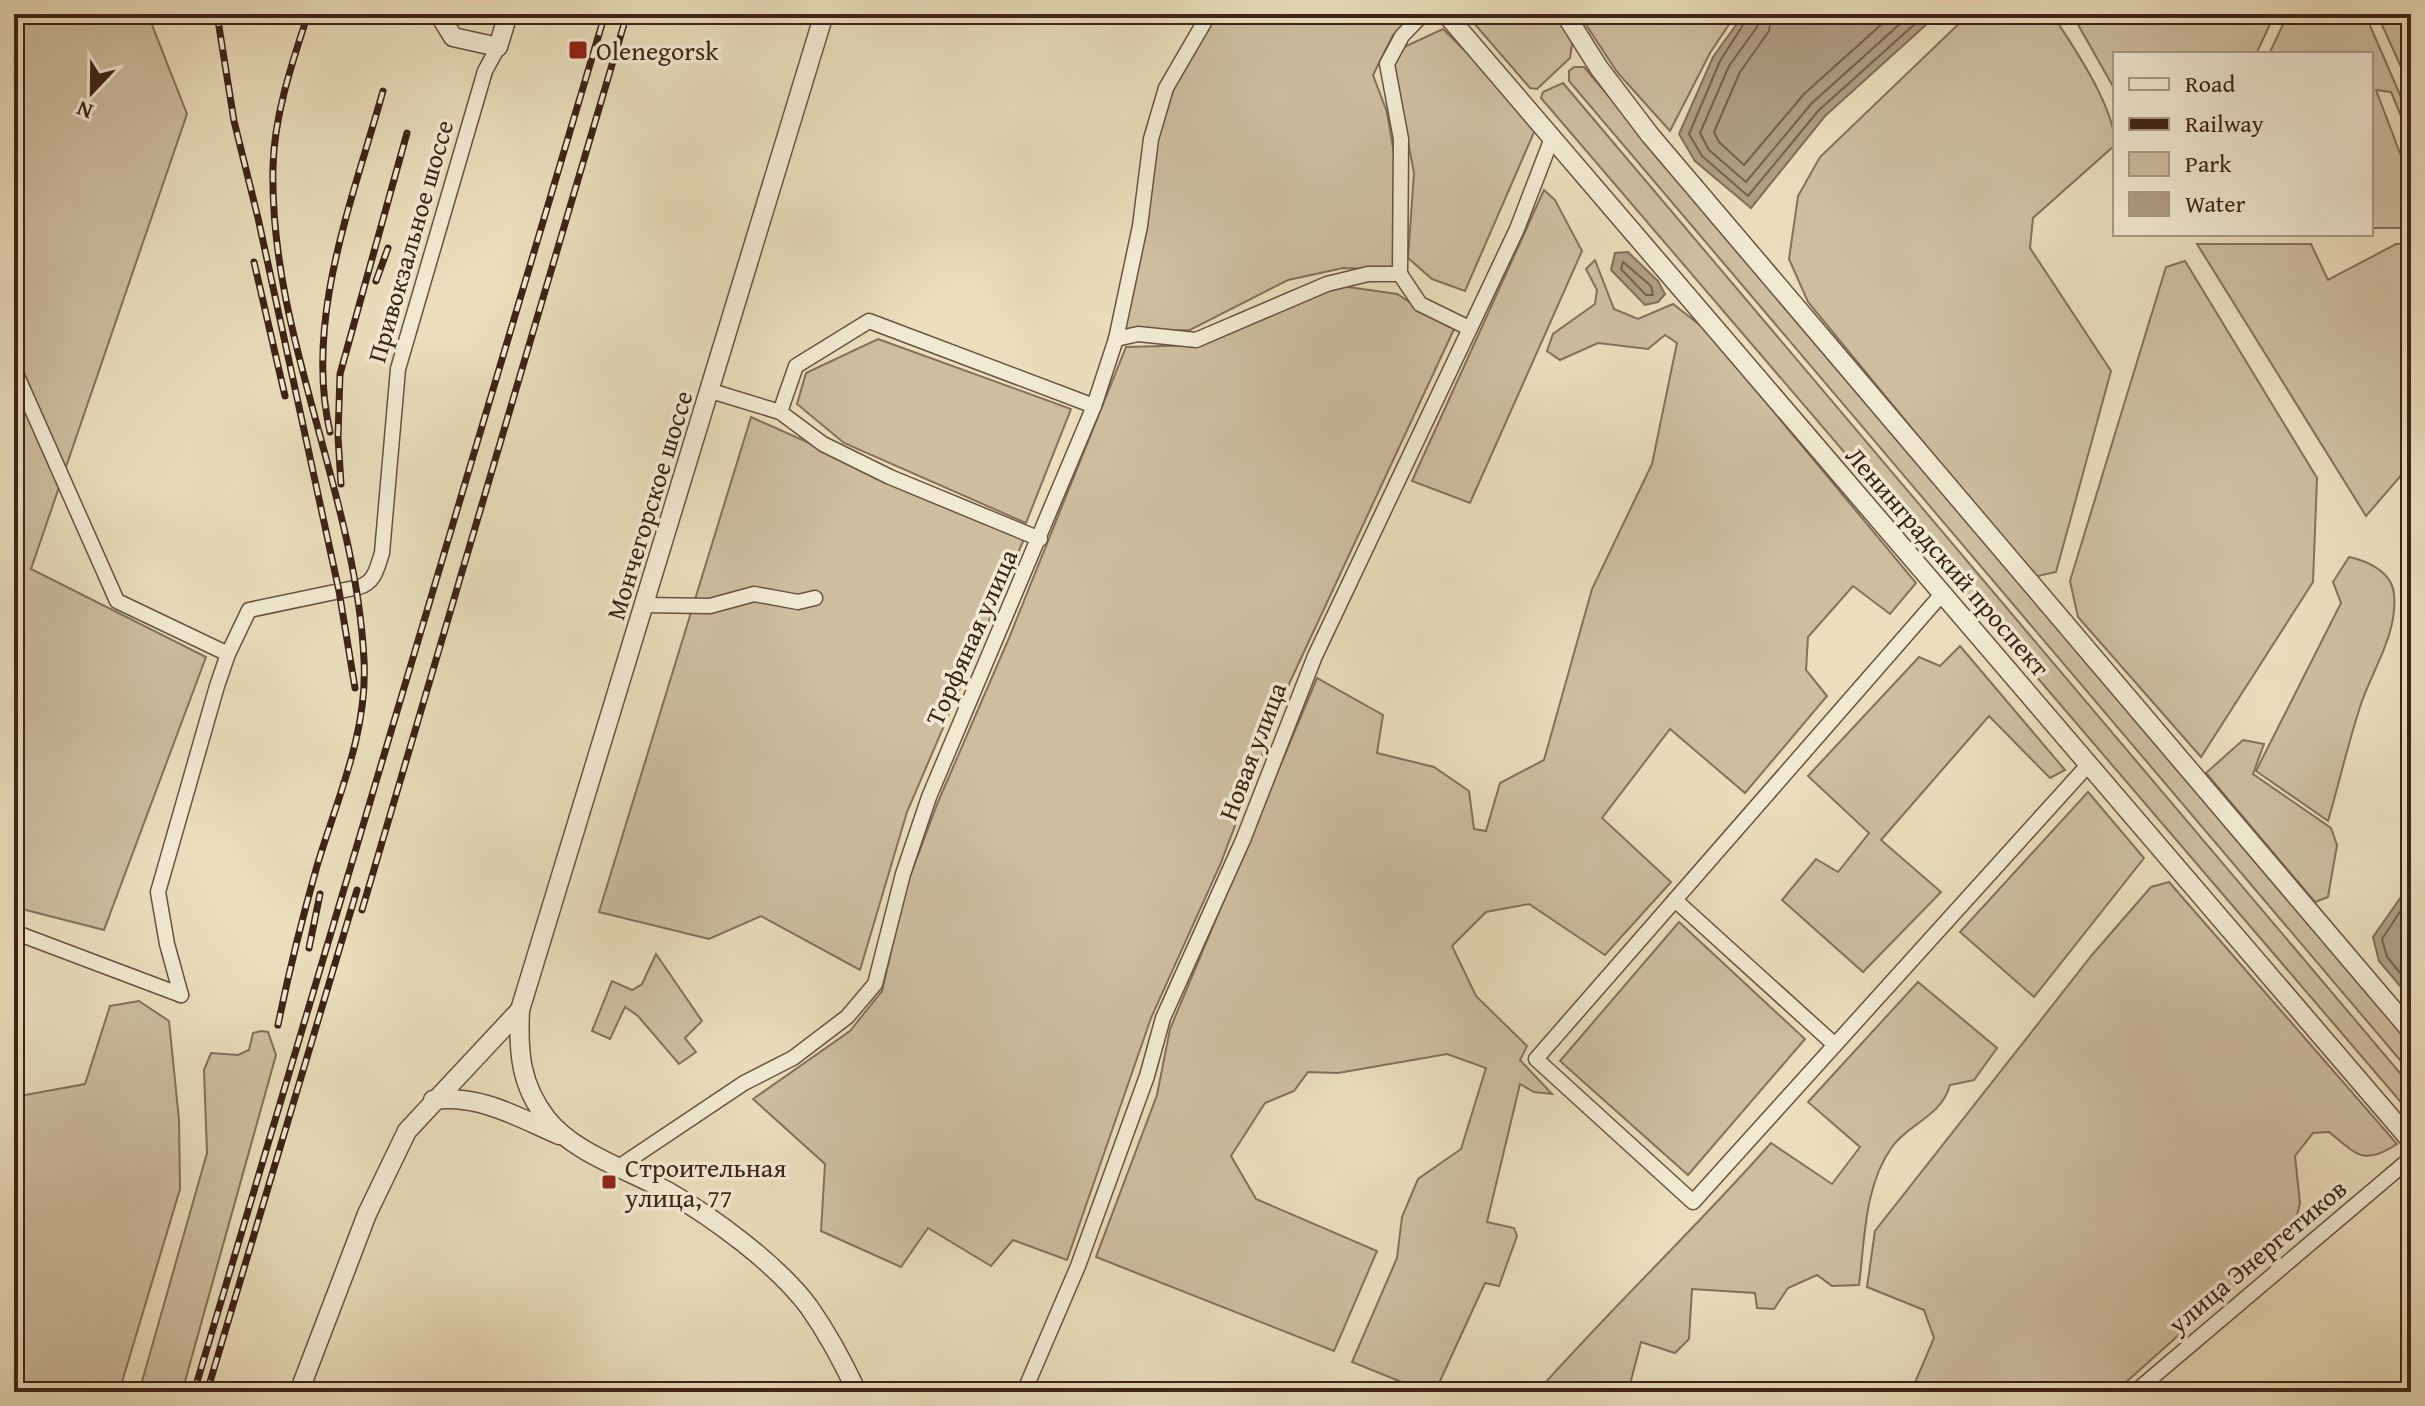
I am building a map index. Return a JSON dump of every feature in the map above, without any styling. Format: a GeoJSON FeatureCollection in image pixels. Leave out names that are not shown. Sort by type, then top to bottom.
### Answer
{"type":"FeatureCollection","features":[{"type":"Feature","properties":{"kind":"street"},"geometry":{"type":"LineString","coordinates":[[439,14],[453,37],[498,47]]}},
{"type":"Feature","properties":{"kind":"street","name":"Привокзальное шоссе"},"geometry":{"type":"LineString","coordinates":[[228,654],[249,610],[359,587],[369,584],[374,576],[382,553],[398,369],[485,71],[498,47],[508,14]]}},
{"type":"Feature","properties":{"kind":"street","name":"Мончегорское шоссе"},"geometry":{"type":"LineString","coordinates":[[520,1010],[824,14]]}},
{"type":"Feature","properties":{"kind":"street","name":"Торфяная улица"},"geometry":{"type":"LineString","coordinates":[[620,1166],[744,1083],[793,1058],[847,1017],[875,984],[903,874],[929,797],[1094,406],[1116,339],[1140,226],[1151,139],[1166,88],[1203,30],[1209,14]]}},
{"type":"Feature","properties":{"kind":"street"},"geometry":{"type":"LineString","coordinates":[[1423,14],[1402,36],[1387,64],[1401,139],[1400,274],[1420,304],[1469,328]]}},
{"type":"Feature","properties":{"kind":"street","name":"Ленинградский проспект"},"geometry":{"type":"LineString","coordinates":[[1446,14],[2411,1141]]}},
{"type":"Feature","properties":{"kind":"street","name":"Ленинградский проспект"},"geometry":{"type":"LineString","coordinates":[[1565,14],[1599,68],[1650,135],[2411,1031]]}},
{"type":"Feature","properties":{"kind":"street","name":"Новая улица"},"geometry":{"type":"LineString","coordinates":[[1024,1392],[1078,1266],[1147,1076],[1163,1018],[1243,840],[1315,656],[1517,229],[1552,138]]}},
{"type":"Feature","properties":{"kind":"street"},"geometry":{"type":"LineString","coordinates":[[1116,339],[1138,334],[1196,340],[1327,284],[1368,274],[1400,274]]}},
{"type":"Feature","properties":{"kind":"street"},"geometry":{"type":"LineString","coordinates":[[780,412],[796,366],[869,321],[1094,406]]}},
{"type":"Feature","properties":{"kind":"street"},"geometry":{"type":"LineString","coordinates":[[14,369],[117,601],[228,654],[158,892],[167,944],[181,995],[14,932]]}},
{"type":"Feature","properties":{"kind":"street"},"geometry":{"type":"LineString","coordinates":[[711,391],[780,412],[823,444],[890,477],[1040,539]]}},
{"type":"Feature","properties":{"kind":"street"},"geometry":{"type":"LineString","coordinates":[[645,605],[710,606],[754,594],[798,602],[815,598]]}},
{"type":"Feature","properties":{"kind":"street"},"geometry":{"type":"LineString","coordinates":[[1942,594],[1536,1059],[1693,1202],[2088,765]]}},
{"type":"Feature","properties":{"kind":"street"},"geometry":{"type":"LineString","coordinates":[[1675,900],[1835,1045]]}},
{"type":"Feature","properties":{"kind":"street"},"geometry":{"type":"LineString","coordinates":[[520,1010],[518,1047],[525,1083],[548,1120],[566,1138]]}},
{"type":"Feature","properties":{"kind":"street"},"geometry":{"type":"LineString","coordinates":[[299,1392],[367,1214],[407,1131],[520,1010]]}},
{"type":"Feature","properties":{"kind":"street"},"geometry":{"type":"LineString","coordinates":[[433,1100],[451,1097],[490,1104],[566,1138],[670,1193],[769,1266],[807,1304],[833,1342],[857,1392]]}},
{"type":"Feature","properties":{"kind":"street","name":"улица Энергетиков"},"geometry":{"type":"LineString","coordinates":[[2135,1392],[2411,1158]]}},
{"type":"Feature","properties":{"kind":"green space"},"geometry":{"type":"Polygon","coordinates":[[[14,14],[136,14],[152,25],[187,114],[31,569],[206,657],[104,930],[14,907],[14,14]]]}},
{"type":"Feature","properties":{"kind":"green space"},"geometry":{"type":"Polygon","coordinates":[[[1213,14],[1415,14],[1393,35],[1373,75],[1387,112],[1400,189],[1393,270],[1343,268],[1288,280],[1190,330],[1120,331],[1147,176],[1162,115],[1177,79],[1213,14]]]}},
{"type":"Feature","properties":{"kind":"green space"},"geometry":{"type":"Polygon","coordinates":[[[1466,14],[1559,14],[1573,37],[1570,58],[1537,89],[1530,88],[1466,14]]]}},
{"type":"Feature","properties":{"kind":"green space"},"geometry":{"type":"Polygon","coordinates":[[[1579,14],[1736,14],[1710,53],[1670,131],[1617,72],[1579,14]]]}},
{"type":"Feature","properties":{"kind":"green space"},"geometry":{"type":"Polygon","coordinates":[[[1969,14],[2052,14],[2081,59],[2108,113],[2113,130],[2113,147],[2033,218],[2030,248],[2111,371],[2056,572],[2034,577],[1808,302],[1789,259],[1798,196],[1820,157],[1969,14]]]}},
{"type":"Feature","properties":{"kind":"green space"},"geometry":{"type":"Polygon","coordinates":[[[2072,14],[2275,14],[2257,52],[2113,52],[2113,86],[2072,14]]]}},
{"type":"Feature","properties":{"kind":"green space"},"geometry":{"type":"Polygon","coordinates":[[[2288,14],[2365,14],[2411,120],[2411,140],[2391,92],[2376,90],[2411,182],[2411,228],[2373,228],[2373,52],[2270,52],[2288,14]]]}},
{"type":"Feature","properties":{"kind":"green space"},"geometry":{"type":"Polygon","coordinates":[[[2377,14],[2411,14],[2411,89],[2377,14]]]}},
{"type":"Feature","properties":{"kind":"green space"},"geometry":{"type":"Polygon","coordinates":[[[1443,29],[1538,123],[1465,291],[1432,279],[1408,258],[1414,173],[1393,63],[1404,47],[1443,29]]]}},
{"type":"Feature","properties":{"kind":"green space"},"geometry":{"type":"Polygon","coordinates":[[[1574,67],[1584,67],[2411,1040],[2411,1073],[1569,81],[1569,71],[1574,67]]]}},
{"type":"Feature","properties":{"kind":"green space"},"geometry":{"type":"Polygon","coordinates":[[[1563,83],[2411,1086],[2411,1114],[1541,98],[1543,92],[1563,83]]]}},
{"type":"Feature","properties":{"kind":"green space"},"geometry":{"type":"Polygon","coordinates":[[[1544,190],[1555,200],[1582,251],[1470,503],[1412,481],[1544,190]]]}},
{"type":"Feature","properties":{"kind":"green space"},"geometry":{"type":"Polygon","coordinates":[[[2411,243],[2411,464],[2366,516],[2197,244],[2311,244],[2328,280],[2396,244],[2411,243]]]}},
{"type":"Feature","properties":{"kind":"green space"},"geometry":{"type":"Polygon","coordinates":[[[1595,260],[1614,309],[1638,319],[1673,304],[1705,329],[1916,583],[1890,614],[1853,586],[1808,637],[1806,670],[1827,696],[1745,793],[1670,729],[1602,818],[1671,882],[1605,955],[1529,904],[1486,912],[1452,946],[1476,996],[1527,1046],[1520,1060],[1552,1094],[1534,1092],[1520,1084],[1487,1222],[1514,1228],[1517,1236],[1499,1286],[1485,1283],[1435,1392],[1426,1392],[1352,1362],[1397,1258],[1402,1217],[1418,1179],[1461,1149],[1486,1068],[1447,1054],[1338,1073],[1308,1072],[1294,1091],[1265,1103],[1231,1156],[1256,1199],[1377,1251],[1334,1351],[1096,1257],[1157,1095],[1170,1029],[1317,678],[1383,715],[1377,753],[1434,767],[1469,791],[1474,829],[1486,831],[1500,783],[1544,760],[1592,589],[1652,464],[1677,343],[1665,335],[1648,349],[1598,343],[1560,360],[1547,351],[1553,334],[1595,304],[1597,290],[1586,269],[1595,260]]]}},
{"type":"Feature","properties":{"kind":"green space"},"geometry":{"type":"Polygon","coordinates":[[[2185,261],[2317,478],[2313,582],[2201,757],[2078,617],[2070,581],[2166,267],[2185,261]]]}},
{"type":"Feature","properties":{"kind":"green space"},"geometry":{"type":"Polygon","coordinates":[[[1341,286],[1397,294],[1447,326],[1455,327],[1290,682],[1220,865],[1151,1018],[1067,1260],[1013,1240],[991,1266],[928,1228],[901,1267],[821,1231],[825,1164],[753,1099],[850,1031],[882,991],[906,887],[938,802],[1009,638],[1126,347],[1201,345],[1341,286]]]}},
{"type":"Feature","properties":{"kind":"green space"},"geometry":{"type":"Polygon","coordinates":[[[878,339],[1071,409],[1026,523],[844,443],[797,404],[806,373],[878,339]]]}},
{"type":"Feature","properties":{"kind":"green space"},"geometry":{"type":"Polygon","coordinates":[[[751,417],[1024,539],[907,812],[860,970],[761,916],[709,939],[599,912],[751,417]]]}},
{"type":"Feature","properties":{"kind":"green space"},"geometry":{"type":"Polygon","coordinates":[[[2349,557],[2364,561],[2384,574],[2392,586],[2394,609],[2388,638],[2356,721],[2328,821],[2256,771],[2341,603],[2333,582],[2349,557]]]}},
{"type":"Feature","properties":{"kind":"green space"},"geometry":{"type":"Polygon","coordinates":[[[1960,646],[2065,770],[2050,778],[1989,716],[1881,840],[1941,892],[1863,972],[1782,900],[1816,859],[1838,872],[1869,833],[1808,776],[1919,657],[1940,666],[1960,646]]]}},
{"type":"Feature","properties":{"kind":"green space"},"geometry":{"type":"Polygon","coordinates":[[[2243,740],[2264,744],[2253,774],[2331,828],[2337,845],[2328,897],[2315,902],[2206,773],[2243,740]]]}},
{"type":"Feature","properties":{"kind":"green space"},"geometry":{"type":"Polygon","coordinates":[[[2088,792],[2144,858],[2034,997],[1960,932],[2088,792]]]}},
{"type":"Feature","properties":{"kind":"green space"},"geometry":{"type":"Polygon","coordinates":[[[2169,882],[2397,1144],[2368,1156],[2354,1152],[2329,1132],[2313,1133],[2295,1156],[2300,1203],[2293,1233],[2115,1392],[1911,1392],[1934,1338],[1924,1310],[1867,1287],[1875,1231],[2092,955],[2151,887],[2169,882]]]}},
{"type":"Feature","properties":{"kind":"green space"},"geometry":{"type":"Polygon","coordinates":[[[1679,922],[1805,1039],[1688,1175],[1560,1061],[1679,922]]]}},
{"type":"Feature","properties":{"kind":"green space"},"geometry":{"type":"Polygon","coordinates":[[[656,954],[702,1021],[685,1038],[696,1052],[679,1064],[638,1016],[625,1007],[610,1039],[592,1031],[612,981],[632,990],[642,984],[656,954]]]}},
{"type":"Feature","properties":{"kind":"green space"},"geometry":{"type":"Polygon","coordinates":[[[1918,982],[1997,1048],[1974,1080],[1950,1085],[1940,1105],[1899,1139],[1883,1162],[1867,1213],[1859,1285],[1832,1286],[1817,1275],[1788,1288],[1774,1309],[1757,1308],[1755,1293],[1692,1289],[1689,1339],[1675,1353],[1641,1342],[1628,1392],[1537,1392],[1771,1143],[1832,1184],[1860,1147],[1808,1102],[1918,982]]]}},
{"type":"Feature","properties":{"kind":"green space"},"geometry":{"type":"Polygon","coordinates":[[[139,1001],[169,1021],[179,1120],[180,1189],[119,1392],[14,1392],[14,1097],[85,1084],[110,1006],[139,1001]]]}},
{"type":"Feature","properties":{"kind":"green space"},"geometry":{"type":"Polygon","coordinates":[[[268,1032],[276,1055],[182,1392],[139,1392],[207,1153],[204,1070],[211,1053],[238,1055],[249,1050],[253,1033],[268,1032]]]}},
{"type":"Feature","properties":{"kind":"water"},"geometry":{"type":"Polygon","coordinates":[[[1744,14],[1938,14],[1825,116],[1751,208],[1695,161],[1679,134],[1713,57],[1744,14]]]}},
{"type":"Feature","properties":{"kind":"water"},"geometry":{"type":"Polygon","coordinates":[[[1628,252],[1658,281],[1665,294],[1658,302],[1645,305],[1611,270],[1615,253],[1628,252]]]}},
{"type":"Feature","properties":{"kind":"water"},"geometry":{"type":"Polygon","coordinates":[[[2411,874],[2411,999],[2379,961],[2373,937],[2408,887],[2411,874]]]}},
{"type":"Feature","properties":{"kind":"railway"},"geometry":{"type":"LineString","coordinates":[[217,14],[234,121],[339,591],[355,688]]}},
{"type":"Feature","properties":{"kind":"railway"},"geometry":{"type":"LineString","coordinates":[[278,1025],[311,886],[350,765],[364,687],[358,598],[346,536],[298,353],[275,230],[273,167],[277,128],[308,14]]}},
{"type":"Feature","properties":{"kind":"railway"},"geometry":{"type":"LineString","coordinates":[[194,1392],[605,14]]}},
{"type":"Feature","properties":{"kind":"railway"},"geometry":{"type":"LineString","coordinates":[[362,910],[627,14]]}},
{"type":"Feature","properties":{"kind":"railway"},"geometry":{"type":"LineString","coordinates":[[330,432],[324,389],[323,346],[327,303],[346,217],[383,91]]}},
{"type":"Feature","properties":{"kind":"railway"},"geometry":{"type":"LineString","coordinates":[[341,484],[338,437],[340,374],[407,133]]}},
{"type":"Feature","properties":{"kind":"railway"},"geometry":{"type":"LineString","coordinates":[[376,281],[388,248]]}},
{"type":"Feature","properties":{"kind":"railway"},"geometry":{"type":"LineString","coordinates":[[254,262],[285,396]]}},
{"type":"Feature","properties":{"kind":"railway"},"geometry":{"type":"LineString","coordinates":[[207,1392],[357,890]]}},
{"type":"Feature","properties":{"kind":"railway"},"geometry":{"type":"LineString","coordinates":[[309,948],[320,894]]}},
{"type":"Feature","properties":{"kind":"place","name":"Olenegorsk"},"geometry":{"type":"Point","coordinates":[578,50]}},
{"type":"Feature","properties":{"kind":"place","name":"Строительная улица, 77"},"geometry":{"type":"Point","coordinates":[609,1182]}}]}
